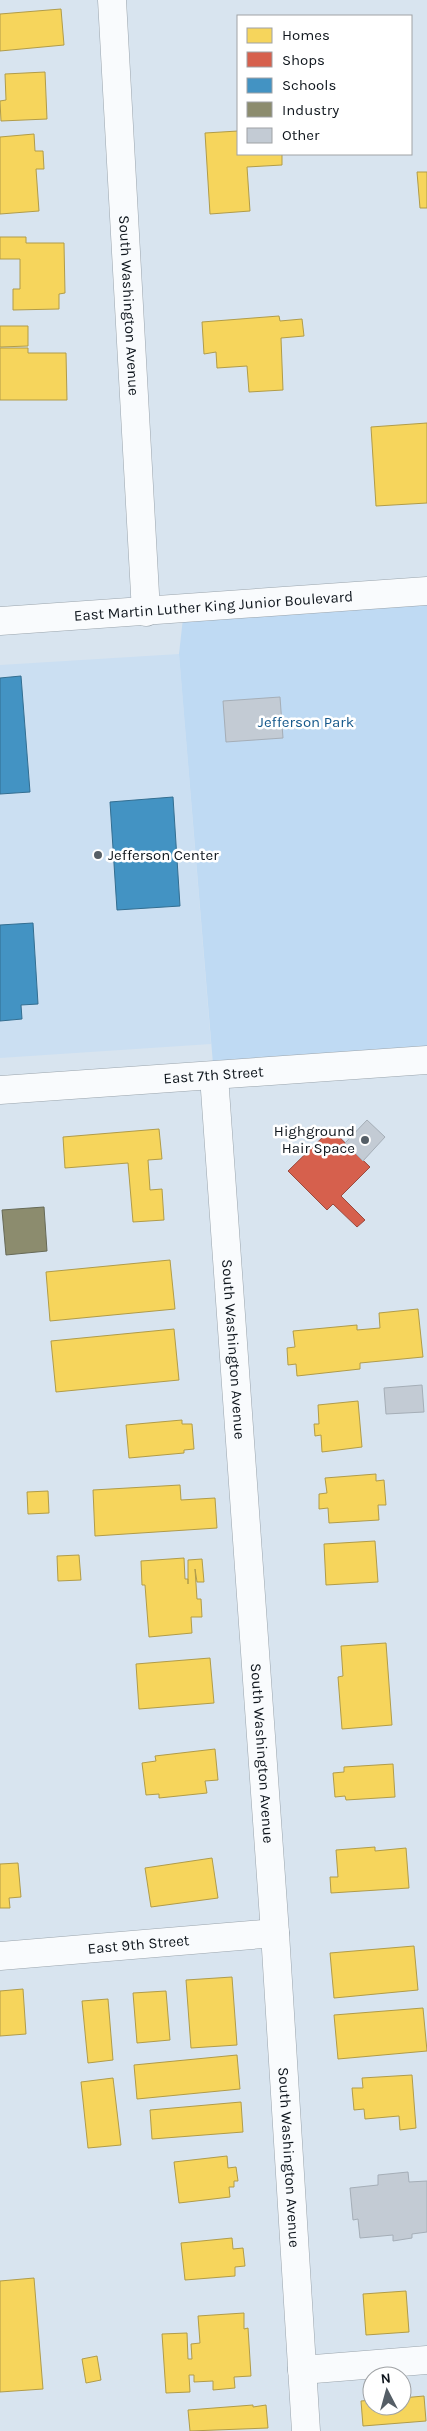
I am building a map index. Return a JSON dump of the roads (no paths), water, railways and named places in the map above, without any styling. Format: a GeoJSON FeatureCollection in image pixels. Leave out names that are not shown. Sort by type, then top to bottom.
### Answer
{"type":"FeatureCollection","features":[{"type":"Feature","properties":{"kind":"street","name":"South Washington Avenue"},"geometry":{"type":"LineString","coordinates":[[112,0],[146,612]]}},
{"type":"Feature","properties":{"kind":"street","name":"East Martin Luther King Junior Boulevard"},"geometry":{"type":"LineString","coordinates":[[0,621],[427,591]]}},
{"type":"Feature","properties":{"kind":"street","name":"East 7th Street"},"geometry":{"type":"LineString","coordinates":[[0,1090],[427,1060]]}},
{"type":"Feature","properties":{"kind":"street","name":"South Washington Avenue"},"geometry":{"type":"LineString","coordinates":[[214,1076],[275,1933],[306,2431]]}},
{"type":"Feature","properties":{"kind":"street","name":"East 9th Street"},"geometry":{"type":"LineString","coordinates":[[0,1956],[275,1933]]}},
{"type":"Feature","properties":{"kind":"street"},"geometry":{"type":"LineString","coordinates":[[302,2370],[427,2360]]}},
{"type":"Feature","properties":{"kind":"place","name":"Jefferson Center"},"geometry":{"type":"Point","coordinates":[98,855]}},
{"type":"Feature","properties":{"kind":"place","name":"Highground Hair Space"},"geometry":{"type":"Point","coordinates":[365,1140]}},
{"type":"Feature","properties":{"kind":"park label","name":"Jefferson Park"},"geometry":{"type":"Point","coordinates":[306,722]}}]}
